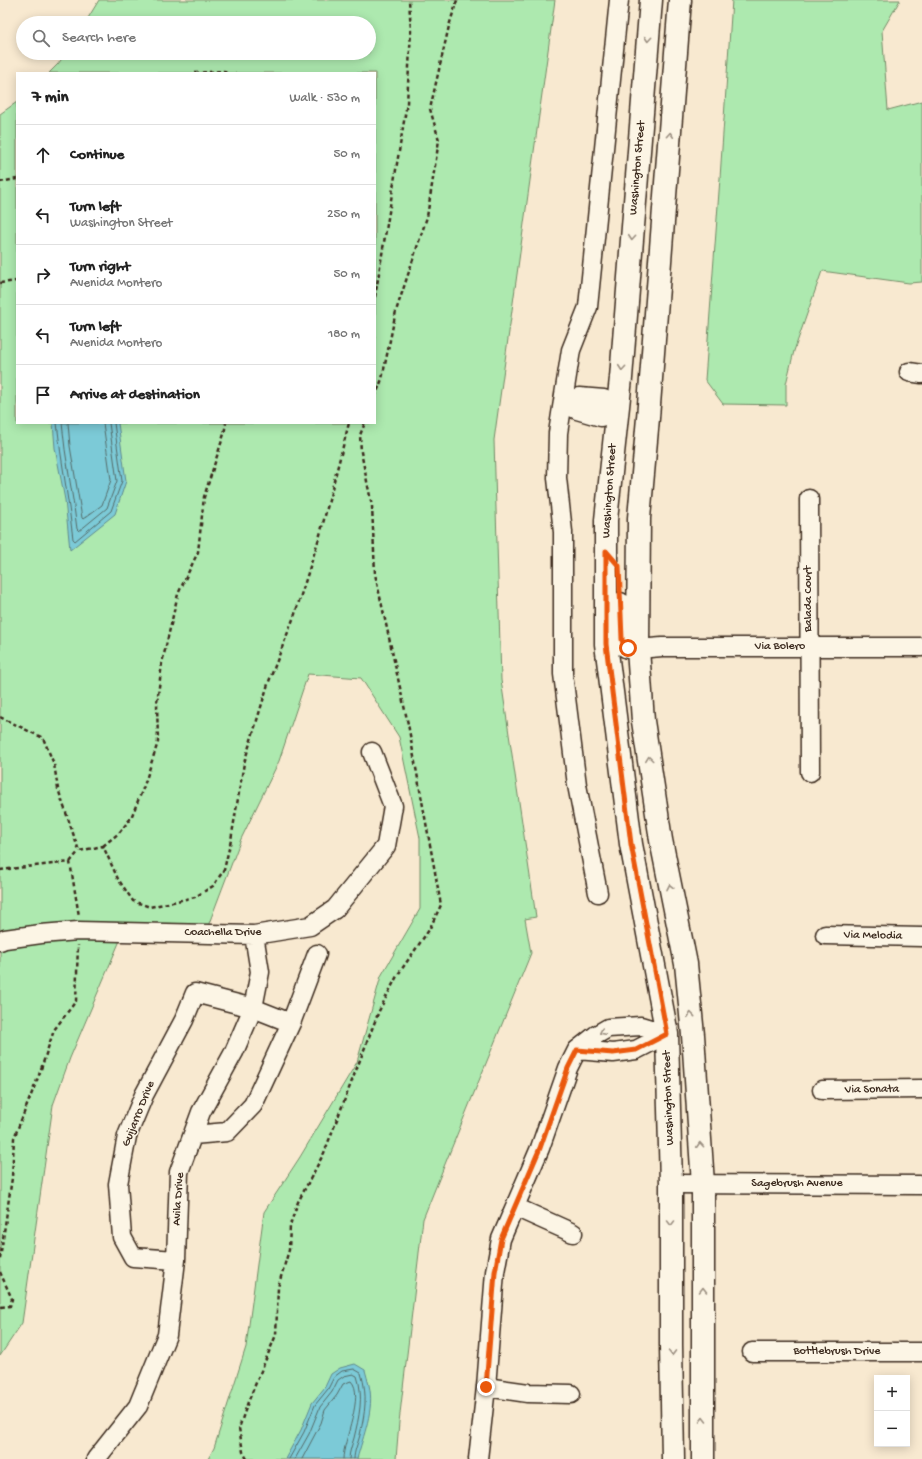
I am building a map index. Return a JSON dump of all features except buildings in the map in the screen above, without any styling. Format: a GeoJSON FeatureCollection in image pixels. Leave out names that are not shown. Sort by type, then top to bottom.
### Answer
{"type":"FeatureCollection","features":[{"type":"Feature","properties":{"kind":"main road","name":"Washington Street"},"geometry":{"type":"LineString","coordinates":[[652,0],[622,370],[606,520],[606,644],[631,844],[667,1034],[672,1184],[673,1459]]}},
{"type":"Feature","properties":{"kind":"main road"},"geometry":{"type":"LineString","coordinates":[[680,0],[640,514],[638,649],[643,721],[661,840],[686,964],[693,1035],[703,1184],[703,1459]]}},
{"type":"Feature","properties":{"kind":"main road"},"geometry":{"type":"LineString","coordinates":[[617,410],[631,414],[634,420],[627,493],[630,503],[640,514]]}},
{"type":"Feature","properties":{"kind":"main road"},"geometry":{"type":"LineString","coordinates":[[606,551],[619,566],[623,644],[628,648],[638,649]]}},
{"type":"Feature","properties":{"kind":"street"},"geometry":{"type":"LineString","coordinates":[[598,893],[577,785],[563,674],[563,532],[557,478],[558,433],[571,350],[588,307],[620,0]]}},
{"type":"Feature","properties":{"kind":"street"},"geometry":{"type":"LineString","coordinates":[[563,402],[579,397],[604,399],[617,410]]}},
{"type":"Feature","properties":{"kind":"street","name":"Balada Court"},"geometry":{"type":"LineString","coordinates":[[809,499],[810,772]]}},
{"type":"Feature","properties":{"kind":"street","name":"Via Bolero"},"geometry":{"type":"LineString","coordinates":[[638,649],[662,647],[922,647]]}},
{"type":"Feature","properties":{"kind":"street","name":"Coachella Drive"},"geometry":{"type":"LineString","coordinates":[[0,941],[41,934],[78,931],[254,935],[310,926],[335,909],[386,846],[393,806],[372,752]]}},
{"type":"Feature","properties":{"kind":"street","name":"Avila Drive"},"geometry":{"type":"LineString","coordinates":[[96,1459],[138,1406],[167,1335],[176,1260],[179,1172],[201,1112],[234,1052],[253,1008],[260,972],[254,935]]}},
{"type":"Feature","properties":{"kind":"street","name":"Via Melodia"},"geometry":{"type":"LineString","coordinates":[[825,935],[922,937]]}},
{"type":"Feature","properties":{"kind":"street"},"geometry":{"type":"LineString","coordinates":[[193,1134],[227,1132],[253,1105],[291,1023],[317,954]]}},
{"type":"Feature","properties":{"kind":"street","name":"Guijarro Drive"},"geometry":{"type":"LineString","coordinates":[[176,1260],[133,1256],[122,1237],[118,1184],[127,1136],[144,1095],[184,1020],[195,993],[253,1008]]}},
{"type":"Feature","properties":{"kind":"street"},"geometry":{"type":"LineString","coordinates":[[253,1008],[291,1023]]}},
{"type":"Feature","properties":{"kind":"street"},"geometry":{"type":"LineString","coordinates":[[478,1459],[486,1387],[495,1272],[501,1239],[540,1148],[568,1068],[577,1050],[596,1035],[608,1028],[641,1026],[667,1034]]}},
{"type":"Feature","properties":{"kind":"street"},"geometry":{"type":"LineString","coordinates":[[621,1028],[624,1051]]}},
{"type":"Feature","properties":{"kind":"street"},"geometry":{"type":"LineString","coordinates":[[577,1050],[613,1053],[636,1050],[667,1034]]}},
{"type":"Feature","properties":{"kind":"street","name":"Via Sonata"},"geometry":{"type":"LineString","coordinates":[[822,1090],[922,1089]]}},
{"type":"Feature","properties":{"kind":"street","name":"Sagebrush Avenue"},"geometry":{"type":"LineString","coordinates":[[672,1184],[922,1185]]}},
{"type":"Feature","properties":{"kind":"street"},"geometry":{"type":"LineString","coordinates":[[515,1207],[573,1234]]}},
{"type":"Feature","properties":{"kind":"street","name":"Bottlebrush Drive"},"geometry":{"type":"LineString","coordinates":[[752,1352],[922,1352]]}},
{"type":"Feature","properties":{"kind":"street"},"geometry":{"type":"LineString","coordinates":[[486,1387],[528,1393],[571,1394]]}},
{"type":"Feature","properties":{"kind":"path"},"geometry":{"type":"LineString","coordinates":[[376,291],[407,103],[411,31],[409,0]]}},
{"type":"Feature","properties":{"kind":"path"},"geometry":{"type":"LineString","coordinates":[[376,394],[382,379],[396,311],[427,217],[439,140],[430,109],[449,26],[457,0]]}},
{"type":"Feature","properties":{"kind":"path"},"geometry":{"type":"LineString","coordinates":[[210,72],[225,72]]}},
{"type":"Feature","properties":{"kind":"path"},"geometry":{"type":"LineString","coordinates":[[0,182],[16,179]]}},
{"type":"Feature","properties":{"kind":"path"},"geometry":{"type":"LineString","coordinates":[[0,283],[16,281]]}},
{"type":"Feature","properties":{"kind":"path"},"geometry":{"type":"LineString","coordinates":[[0,870],[70,862],[79,851],[103,846],[119,833],[131,818],[144,786],[158,742],[157,703],[162,662],[178,594],[198,552],[204,497],[226,424]]}},
{"type":"Feature","properties":{"kind":"path"},"geometry":{"type":"LineString","coordinates":[[103,846],[118,879],[133,901],[150,907],[195,897],[213,886],[224,870],[231,840],[244,763],[268,684],[295,614],[318,542],[349,424]]}},
{"type":"Feature","properties":{"kind":"path"},"geometry":{"type":"LineString","coordinates":[[246,1459],[243,1452],[239,1428],[248,1402],[276,1335],[278,1287],[289,1250],[290,1225],[292,1219],[298,1202],[324,1153],[379,1011],[397,976],[429,930],[441,905],[408,724],[376,574],[372,506],[361,452],[360,435],[365,424]]}},
{"type":"Feature","properties":{"kind":"path"},"geometry":{"type":"LineString","coordinates":[[0,717],[43,738],[54,764],[58,789],[79,851]]}},
{"type":"Feature","properties":{"kind":"path"},"geometry":{"type":"LineString","coordinates":[[0,1259],[12,1178],[14,1138],[39,1074],[54,1030],[76,1001],[79,915],[70,862]]}},
{"type":"Feature","properties":{"kind":"path"},"geometry":{"type":"LineString","coordinates":[[0,1272],[12,1299],[10,1306],[0,1307]]}},
{"type":"Feature","properties":{"kind":"green space"},"geometry":{"type":"Polygon","coordinates":[[[99,0],[555,0],[494,440],[501,680],[536,917],[525,919],[531,953],[423,1219],[396,1459],[208,1459],[214,1448],[246,1347],[264,1212],[300,1157],[357,1062],[381,976],[420,909],[420,838],[399,737],[361,678],[308,674],[279,761],[241,839],[205,934],[124,931],[70,1058],[53,1105],[22,1323],[0,1356],[0,114],[16,103],[16,424],[376,424],[376,72],[50,72],[61,60],[376,60],[376,16],[89,16],[99,0]]]}},
{"type":"Feature","properties":{"kind":"green space"},"geometry":{"type":"Polygon","coordinates":[[[732,0],[900,0],[882,31],[888,110],[922,101],[922,282],[909,283],[822,271],[794,351],[786,384],[786,405],[723,404],[705,380],[732,0]]]}},
{"type":"Feature","properties":{"kind":"water"},"geometry":{"type":"Polygon","coordinates":[[[53,424],[118,424],[126,481],[115,514],[70,550],[65,500],[55,448],[53,424]]]}},
{"type":"Feature","properties":{"kind":"water"},"geometry":{"type":"Polygon","coordinates":[[[355,1364],[365,1370],[369,1383],[370,1394],[368,1422],[357,1459],[285,1459],[301,1430],[312,1403],[325,1387],[331,1374],[340,1368],[355,1364]]]}},
{"type":"Feature","properties":{"kind":"route"},"geometry":{"type":"LineString","coordinates":[[486,1387],[495,1272],[501,1239],[540,1148],[568,1068],[577,1050],[613,1053],[636,1050],[667,1034],[631,844],[606,644],[606,551],[619,566],[622,639],[623,644],[628,648]]}}]}
